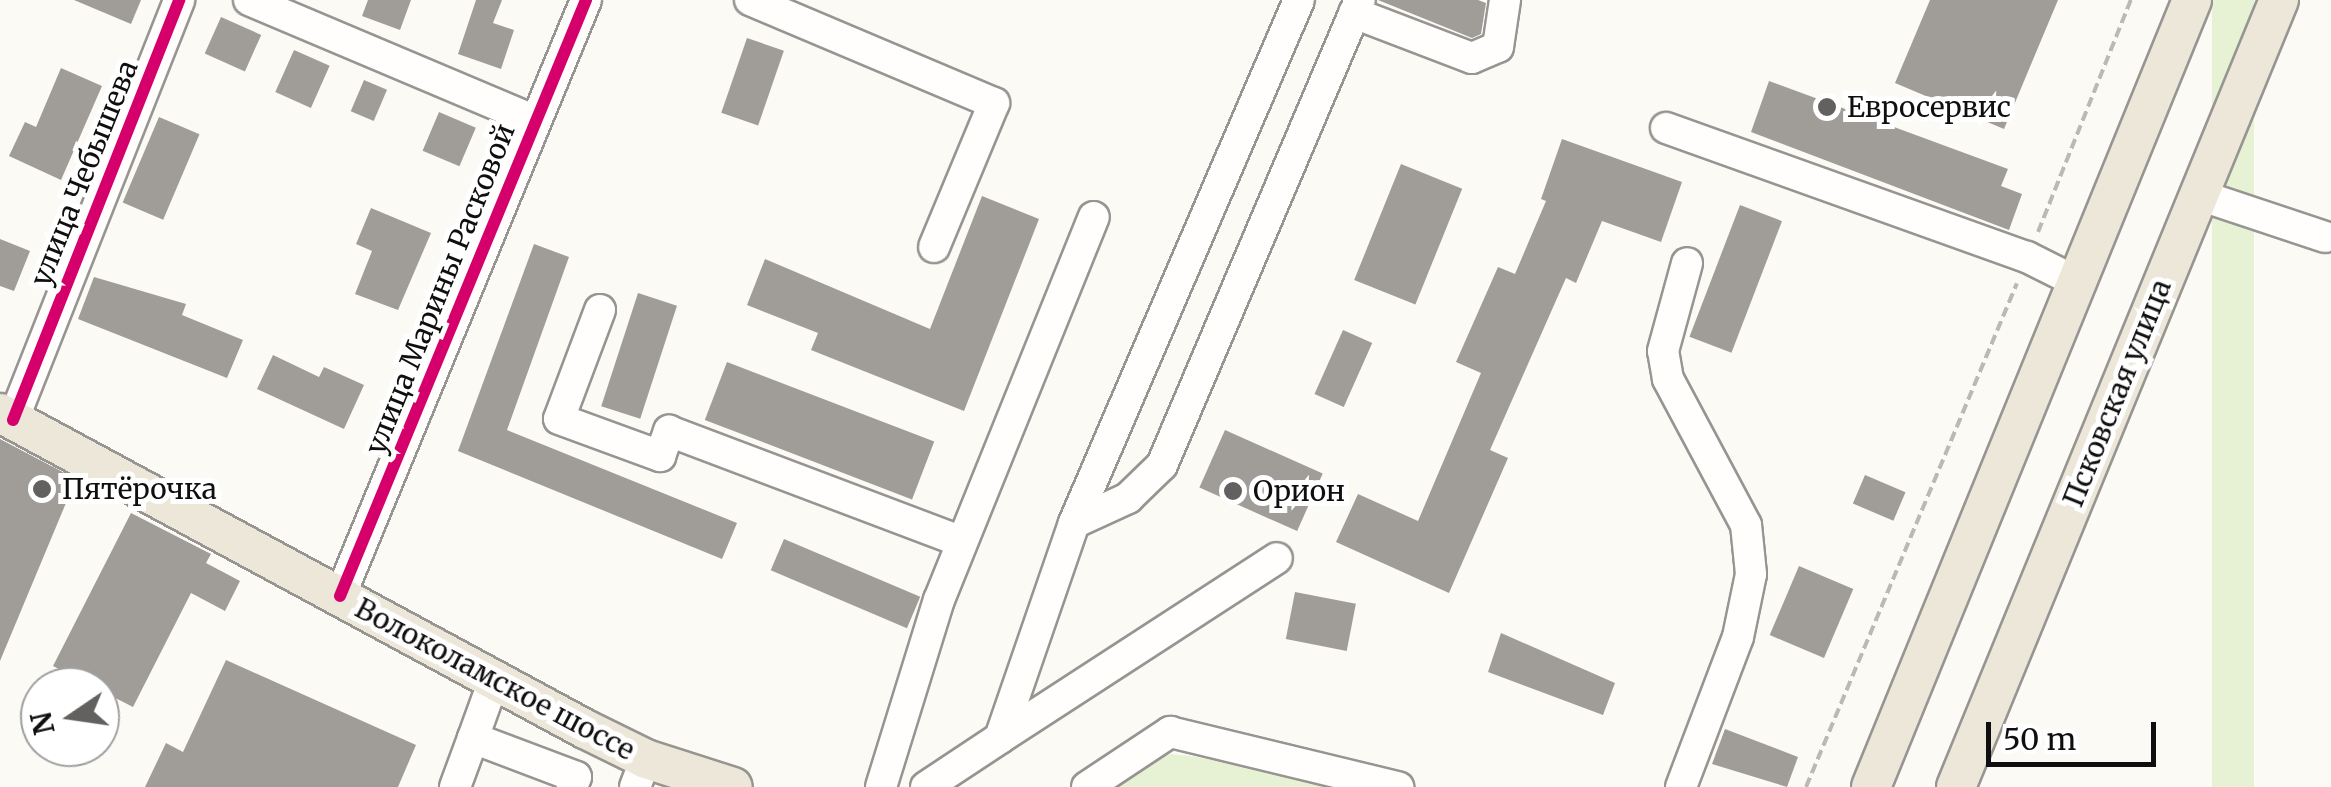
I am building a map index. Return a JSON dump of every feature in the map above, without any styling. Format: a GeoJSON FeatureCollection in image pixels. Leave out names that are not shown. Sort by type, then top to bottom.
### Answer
{"type":"FeatureCollection","features":[{"type":"Feature","properties":{"kind":"main road"},"geometry":{"type":"LineString","coordinates":[[1871,787],[2192,0]]}},
{"type":"Feature","properties":{"kind":"main road","name":"Псковская улица"},"geometry":{"type":"LineString","coordinates":[[1956,787],[2279,0]]}},
{"type":"Feature","properties":{"kind":"main road","name":"Волоколамское шоссе"},"geometry":{"type":"LineString","coordinates":[[7,417],[494,680],[640,773],[733,787]]}},
{"type":"Feature","properties":{"kind":"street","name":"улица Чебышева"},"geometry":{"type":"LineString","coordinates":[[7,417],[179,0]]}},
{"type":"Feature","properties":{"kind":"street"},"geometry":{"type":"LineString","coordinates":[[249,0],[536,121]]}},
{"type":"Feature","properties":{"kind":"street","name":"улица Марины Расковой"},"geometry":{"type":"LineString","coordinates":[[340,596],[586,0]]}},
{"type":"Feature","properties":{"kind":"street"},"geometry":{"type":"LineString","coordinates":[[750,0],[994,103],[934,247]]}},
{"type":"Feature","properties":{"kind":"street"},"geometry":{"type":"LineString","coordinates":[[1000,738],[1074,523],[1298,0]]}},
{"type":"Feature","properties":{"kind":"street"},"geometry":{"type":"LineString","coordinates":[[1074,523],[1128,498],[1162,465],[1357,7],[1472,58],[1498,47],[1505,0]]}},
{"type":"Feature","properties":{"kind":"street"},"geometry":{"type":"LineString","coordinates":[[1666,128],[2028,258],[2076,282]]}},
{"type":"Feature","properties":{"kind":"street"},"geometry":{"type":"LineString","coordinates":[[2199,195],[2325,237]]}},
{"type":"Feature","properties":{"kind":"street"},"geometry":{"type":"LineString","coordinates":[[880,787],[962,542],[1094,217]]}},
{"type":"Feature","properties":{"kind":"street"},"geometry":{"type":"LineString","coordinates":[[1682,787],[1738,637],[1750,574],[1746,525],[1668,380],[1663,351],[1687,263]]}},
{"type":"Feature","properties":{"kind":"street"},"geometry":{"type":"LineString","coordinates":[[600,310],[559,418],[660,456],[669,431],[962,542]]}},
{"type":"Feature","properties":{"kind":"street"},"geometry":{"type":"LineString","coordinates":[[926,787],[1276,558]]}},
{"type":"Feature","properties":{"kind":"street"},"geometry":{"type":"LineString","coordinates":[[455,787],[494,680]]}},
{"type":"Feature","properties":{"kind":"street"},"geometry":{"type":"LineString","coordinates":[[1088,787],[1170,732],[1398,787]]}},
{"type":"Feature","properties":{"kind":"street"},"geometry":{"type":"LineString","coordinates":[[472,738],[576,777],[572,787]]}},
{"type":"Feature","properties":{"kind":"path"},"geometry":{"type":"LineString","coordinates":[[1806,787],[2028,258],[2131,0]]}},
{"type":"Feature","properties":{"kind":"green space"},"geometry":{"type":"Polygon","coordinates":[[[2212,0],[2254,0],[2254,787],[2212,787],[2212,0]]]}},
{"type":"Feature","properties":{"kind":"green space"},"geometry":{"type":"Polygon","coordinates":[[[1171,754],[1359,787],[1102,787],[1137,764],[1171,754]]]}},
{"type":"Feature","properties":{"kind":"building"},"geometry":{"type":"Polygon","coordinates":[[[74,0],[141,0],[131,24],[74,0]]]}},
{"type":"Feature","properties":{"kind":"building"},"geometry":{"type":"Polygon","coordinates":[[[368,0],[411,0],[400,30],[362,16],[368,0]]]}},
{"type":"Feature","properties":{"kind":"building"},"geometry":{"type":"Polygon","coordinates":[[[476,0],[502,0],[493,23],[514,30],[501,69],[458,54],[476,0]]]}},
{"type":"Feature","properties":{"kind":"building"},"geometry":{"type":"Polygon","coordinates":[[[1378,0],[1478,0],[1486,3],[1481,34],[1472,38],[1378,0]]]}},
{"type":"Feature","properties":{"kind":"building"},"geometry":{"type":"Polygon","coordinates":[[[1930,0],[2058,0],[2004,129],[1895,83],[1930,0]]]}},
{"type":"Feature","properties":{"kind":"building"},"geometry":{"type":"Polygon","coordinates":[[[221,17],[261,35],[245,71],[205,54],[221,17]]]}},
{"type":"Feature","properties":{"kind":"building"},"geometry":{"type":"Polygon","coordinates":[[[747,38],[784,51],[758,125],[721,113],[747,38]]]}},
{"type":"Feature","properties":{"kind":"building"},"geometry":{"type":"Polygon","coordinates":[[[294,50],[330,66],[311,108],[275,92],[294,50]]]}},
{"type":"Feature","properties":{"kind":"building"},"geometry":{"type":"Polygon","coordinates":[[[61,68],[102,86],[61,180],[9,156],[25,122],[36,127],[61,68]]]}},
{"type":"Feature","properties":{"kind":"building"},"geometry":{"type":"Polygon","coordinates":[[[364,80],[387,90],[374,121],[351,111],[364,80]]]}},
{"type":"Feature","properties":{"kind":"building"},"geometry":{"type":"Polygon","coordinates":[[[1769,81],[2008,169],[2001,186],[2022,194],[2009,230],[1751,132],[1769,81]]]}},
{"type":"Feature","properties":{"kind":"building"},"geometry":{"type":"Polygon","coordinates":[[[439,112],[476,128],[459,166],[423,151],[439,112]]]}},
{"type":"Feature","properties":{"kind":"building"},"geometry":{"type":"Polygon","coordinates":[[[159,117],[200,134],[163,220],[123,203],[159,117]]]}},
{"type":"Feature","properties":{"kind":"building"},"geometry":{"type":"Polygon","coordinates":[[[1562,139],[1682,182],[1661,242],[1602,221],[1576,283],[1566,278],[1490,450],[1508,458],[1449,593],[1336,542],[1358,494],[1418,521],[1481,373],[1456,362],[1498,267],[1515,274],[1546,201],[1541,199],[1562,139]]]}},
{"type":"Feature","properties":{"kind":"building"},"geometry":{"type":"Polygon","coordinates":[[[1401,164],[1462,189],[1415,305],[1354,280],[1401,164]]]}},
{"type":"Feature","properties":{"kind":"building"},"geometry":{"type":"Polygon","coordinates":[[[982,196],[1039,219],[964,411],[811,350],[818,333],[747,305],[765,259],[930,329],[982,196]]]}},
{"type":"Feature","properties":{"kind":"building"},"geometry":{"type":"Polygon","coordinates":[[[1740,205],[1782,221],[1731,353],[1689,337],[1740,205]]]}},
{"type":"Feature","properties":{"kind":"building"},"geometry":{"type":"Polygon","coordinates":[[[371,208],[431,233],[398,310],[355,294],[372,251],[356,244],[371,208]]]}},
{"type":"Feature","properties":{"kind":"building"},"geometry":{"type":"Polygon","coordinates":[[[0,239],[30,251],[14,291],[0,286],[0,239]]]}},
{"type":"Feature","properties":{"kind":"building"},"geometry":{"type":"Polygon","coordinates":[[[534,244],[569,257],[507,430],[737,523],[722,559],[458,451],[534,244]]]}},
{"type":"Feature","properties":{"kind":"building"},"geometry":{"type":"Polygon","coordinates":[[[94,277],[186,304],[182,315],[243,340],[227,378],[78,319],[94,277]]]}},
{"type":"Feature","properties":{"kind":"building"},"geometry":{"type":"Polygon","coordinates":[[[638,293],[677,306],[640,419],[601,406],[638,293]]]}},
{"type":"Feature","properties":{"kind":"building"},"geometry":{"type":"Polygon","coordinates":[[[1343,330],[1372,343],[1344,407],[1315,394],[1343,330]]]}},
{"type":"Feature","properties":{"kind":"building"},"geometry":{"type":"Polygon","coordinates":[[[273,355],[319,377],[324,367],[364,385],[344,429],[257,389],[273,355]]]}},
{"type":"Feature","properties":{"kind":"building"},"geometry":{"type":"Polygon","coordinates":[[[727,362],[934,442],[912,499],[705,420],[727,362]]]}},
{"type":"Feature","properties":{"kind":"building"},"geometry":{"type":"Polygon","coordinates":[[[1225,430],[1323,474],[1297,531],[1199,488],[1225,430]]]}},
{"type":"Feature","properties":{"kind":"building"},"geometry":{"type":"Polygon","coordinates":[[[0,439],[76,479],[0,661],[0,439]]]}},
{"type":"Feature","properties":{"kind":"building"},"geometry":{"type":"Polygon","coordinates":[[[1865,475],[1906,492],[1893,521],[1853,504],[1865,475]]]}},
{"type":"Feature","properties":{"kind":"building"},"geometry":{"type":"Polygon","coordinates":[[[131,513],[211,554],[206,563],[240,581],[225,611],[191,593],[133,707],[120,700],[120,667],[53,666],[131,513]]]}},
{"type":"Feature","properties":{"kind":"building"},"geometry":{"type":"Polygon","coordinates":[[[784,539],[920,597],[907,628],[771,570],[784,539]]]}},
{"type":"Feature","properties":{"kind":"building"},"geometry":{"type":"Polygon","coordinates":[[[1799,566],[1853,589],[1824,658],[1770,635],[1799,566]]]}},
{"type":"Feature","properties":{"kind":"building"},"geometry":{"type":"Polygon","coordinates":[[[1295,592],[1356,604],[1347,651],[1286,639],[1295,592]]]}},
{"type":"Feature","properties":{"kind":"building"},"geometry":{"type":"Polygon","coordinates":[[[1501,633],[1615,683],[1603,715],[1488,672],[1501,633]]]}},
{"type":"Feature","properties":{"kind":"building"},"geometry":{"type":"Polygon","coordinates":[[[226,660],[416,745],[398,787],[145,787],[166,743],[183,752],[226,660]]]}},
{"type":"Feature","properties":{"kind":"building"},"geometry":{"type":"Polygon","coordinates":[[[1725,729],[1798,757],[1787,787],[1712,764],[1725,729]]]}},
{"type":"Feature","properties":{"kind":"cycle path"},"geometry":{"type":"LineString","coordinates":[[13,420],[179,0]]}},
{"type":"Feature","properties":{"kind":"cycle path"},"geometry":{"type":"LineString","coordinates":[[340,596],[586,0]]}},
{"type":"Feature","properties":{"kind":"place","name":"Евросервис"},"geometry":{"type":"Point","coordinates":[1827,107]}},
{"type":"Feature","properties":{"kind":"place","name":"Пятёрочка"},"geometry":{"type":"Point","coordinates":[42,489]}},
{"type":"Feature","properties":{"kind":"place","name":"Орион"},"geometry":{"type":"Point","coordinates":[1233,491]}}]}
